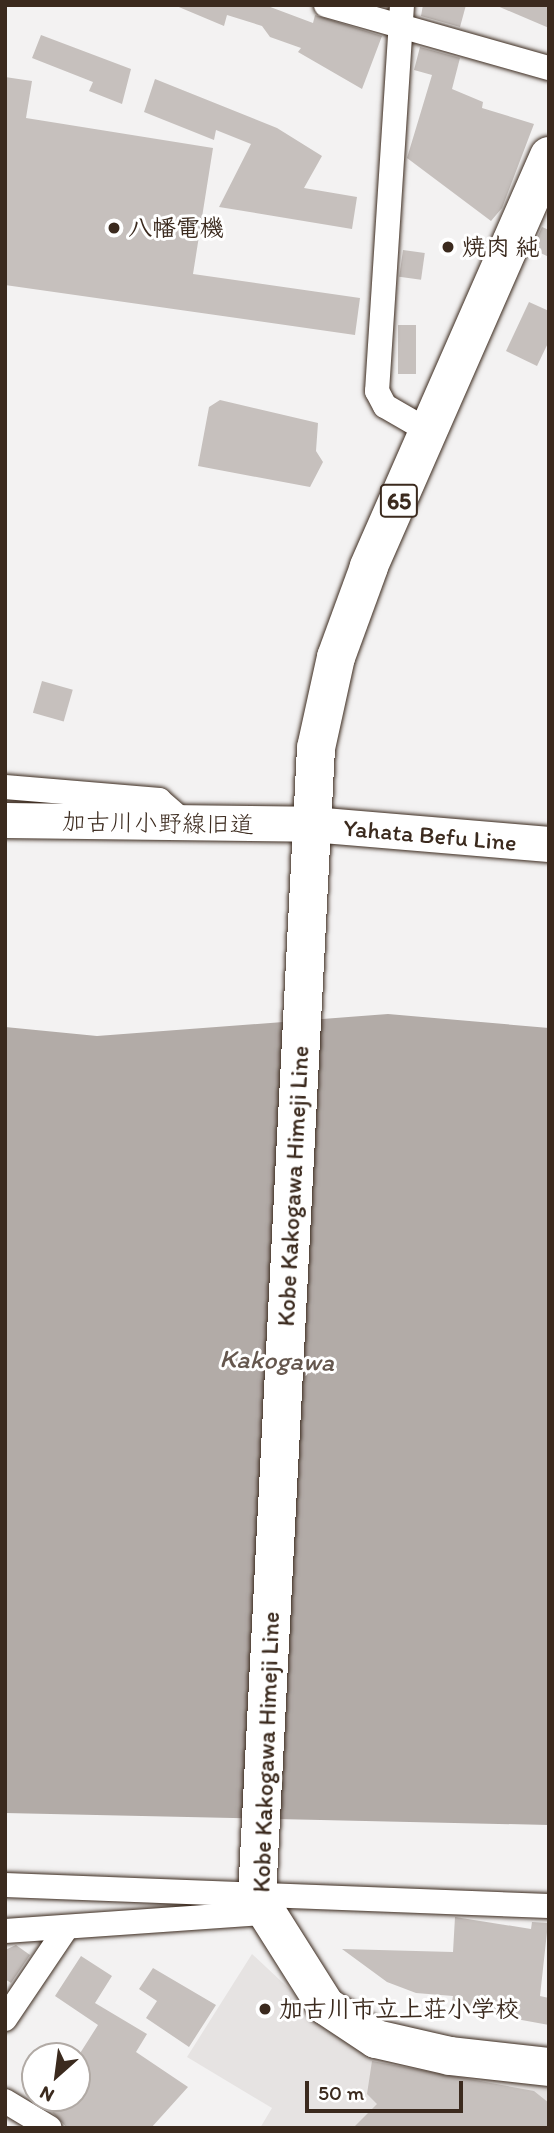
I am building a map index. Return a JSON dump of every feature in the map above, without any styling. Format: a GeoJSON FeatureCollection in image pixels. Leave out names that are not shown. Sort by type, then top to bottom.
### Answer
{"type":"FeatureCollection","features":[{"type":"Feature","properties":{"kind":"main road","name":"Kobe Kakogawa Himeji Line"},"geometry":{"type":"LineString","coordinates":[[549,156],[336,657],[316,748],[259,1894],[326,2006],[376,2039],[450,2056],[549,2067]]}},
{"type":"Feature","properties":{"kind":"street"},"geometry":{"type":"LineString","coordinates":[[326,5],[402,15],[549,68]]}},
{"type":"Feature","properties":{"kind":"street"},"geometry":{"type":"LineString","coordinates":[[402,15],[377,391],[385,406],[430,432]]}},
{"type":"Feature","properties":{"kind":"street"},"geometry":{"type":"LineString","coordinates":[[5,787],[159,800],[185,823]]}},
{"type":"Feature","properties":{"kind":"street","name":"加古川小野線旧道"},"geometry":{"type":"LineString","coordinates":[[5,820],[311,824]]}},
{"type":"Feature","properties":{"kind":"street","name":"Yahata Befu Line"},"geometry":{"type":"LineString","coordinates":[[311,824],[549,844]]}},
{"type":"Feature","properties":{"kind":"street"},"geometry":{"type":"LineString","coordinates":[[5,1885],[549,1906]]}},
{"type":"Feature","properties":{"kind":"street"},"geometry":{"type":"LineString","coordinates":[[5,1931],[67,1927],[259,1894]]}},
{"type":"Feature","properties":{"kind":"street"},"geometry":{"type":"LineString","coordinates":[[5,2019],[67,1927]]}},
{"type":"Feature","properties":{"kind":"street"},"geometry":{"type":"LineString","coordinates":[[5,2101],[50,2128]]}},
{"type":"Feature","properties":{"kind":"shaded area","name":"加古川市立上荘小学校"},"geometry":{"type":"Polygon","coordinates":[[[252,1954],[347,2043],[454,2074],[549,2086],[549,2128],[260,2128],[272,2108],[187,2057],[252,1954]]]}},
{"type":"Feature","properties":{"kind":"water","name":"Kakogawa"},"geometry":{"type":"Polygon","coordinates":[[[388,1014],[549,1028],[549,1825],[5,1813],[5,1027],[97,1036],[388,1014]]]}},
{"type":"Feature","properties":{"kind":"building"},"geometry":{"type":"Polygon","coordinates":[[[174,5],[265,5],[313,23],[315,15],[382,36],[362,89],[298,52],[301,48],[270,37],[262,26],[227,15],[224,26],[174,5]]]}},
{"type":"Feature","properties":{"kind":"building"},"geometry":{"type":"Polygon","coordinates":[[[423,5],[466,5],[460,27],[421,16],[423,5]]]}},
{"type":"Feature","properties":{"kind":"building"},"geometry":{"type":"Polygon","coordinates":[[[495,5],[549,5],[549,28],[495,5]]]}},
{"type":"Feature","properties":{"kind":"building"},"geometry":{"type":"Polygon","coordinates":[[[41,35],[131,69],[122,104],[89,91],[93,82],[32,58],[41,35]]]}},
{"type":"Feature","properties":{"kind":"building"},"geometry":{"type":"Polygon","coordinates":[[[420,47],[460,58],[452,89],[483,102],[482,108],[534,124],[502,208],[491,221],[407,158],[432,75],[414,70],[420,47]]]}},
{"type":"Feature","properties":{"kind":"building"},"geometry":{"type":"Polygon","coordinates":[[[5,77],[32,81],[26,118],[213,148],[193,274],[360,298],[355,335],[5,285],[5,77]]]}},
{"type":"Feature","properties":{"kind":"building"},"geometry":{"type":"Polygon","coordinates":[[[155,79],[277,128],[322,156],[304,188],[357,197],[352,229],[219,207],[251,144],[216,130],[214,140],[144,112],[155,79]]]}},
{"type":"Feature","properties":{"kind":"building"},"geometry":{"type":"Polygon","coordinates":[[[542,227],[549,230],[549,257],[532,249],[542,227]]]}},
{"type":"Feature","properties":{"kind":"building"},"geometry":{"type":"Polygon","coordinates":[[[403,250],[425,253],[421,280],[399,277],[403,250]]]}},
{"type":"Feature","properties":{"kind":"building"},"geometry":{"type":"Polygon","coordinates":[[[529,302],[549,311],[549,341],[537,366],[506,351],[529,302]]]}},
{"type":"Feature","properties":{"kind":"building"},"geometry":{"type":"Polygon","coordinates":[[[398,325],[416,325],[416,374],[398,374],[398,325]]]}},
{"type":"Feature","properties":{"kind":"building"},"geometry":{"type":"Polygon","coordinates":[[[220,400],[318,423],[316,451],[323,462],[310,487],[198,466],[209,407],[220,400]]]}},
{"type":"Feature","properties":{"kind":"building"},"geometry":{"type":"Polygon","coordinates":[[[42,681],[73,690],[64,722],[33,713],[42,681]]]}},
{"type":"Feature","properties":{"kind":"building"},"geometry":{"type":"Polygon","coordinates":[[[455,1917],[531,1929],[532,1922],[548,1923],[540,1996],[549,1998],[549,2025],[451,2007],[453,1996],[416,1993],[387,1982],[342,1949],[453,1952],[455,1917]]]}},
{"type":"Feature","properties":{"kind":"building"},"geometry":{"type":"Polygon","coordinates":[[[16,1945],[30,1955],[11,1983],[5,1979],[5,1950],[16,1945]]]}},
{"type":"Feature","properties":{"kind":"building"},"geometry":{"type":"Polygon","coordinates":[[[81,1956],[112,1976],[95,2003],[147,2034],[136,2052],[188,2087],[151,2128],[67,2128],[52,2112],[91,2112],[91,2042],[87,2042],[98,2025],[55,1996],[81,1956]]]}},
{"type":"Feature","properties":{"kind":"building"},"geometry":{"type":"Polygon","coordinates":[[[153,1968],[216,2005],[189,2047],[146,2018],[157,2001],[139,1989],[153,1968]]]}},
{"type":"Feature","properties":{"kind":"building"},"geometry":{"type":"Polygon","coordinates":[[[372,2061],[534,2091],[549,2103],[549,2128],[353,2128],[377,2104],[367,2094],[372,2061]]]}},
{"type":"Feature","properties":{"kind":"place","name":"八幡電機"},"geometry":{"type":"Point","coordinates":[114,228]}},
{"type":"Feature","properties":{"kind":"place","name":"焼肉 純"},"geometry":{"type":"Point","coordinates":[448,247]}},
{"type":"Feature","properties":{"kind":"place","name":"加古川市立上荘小学校"},"geometry":{"type":"Point","coordinates":[265,2009]}}]}
